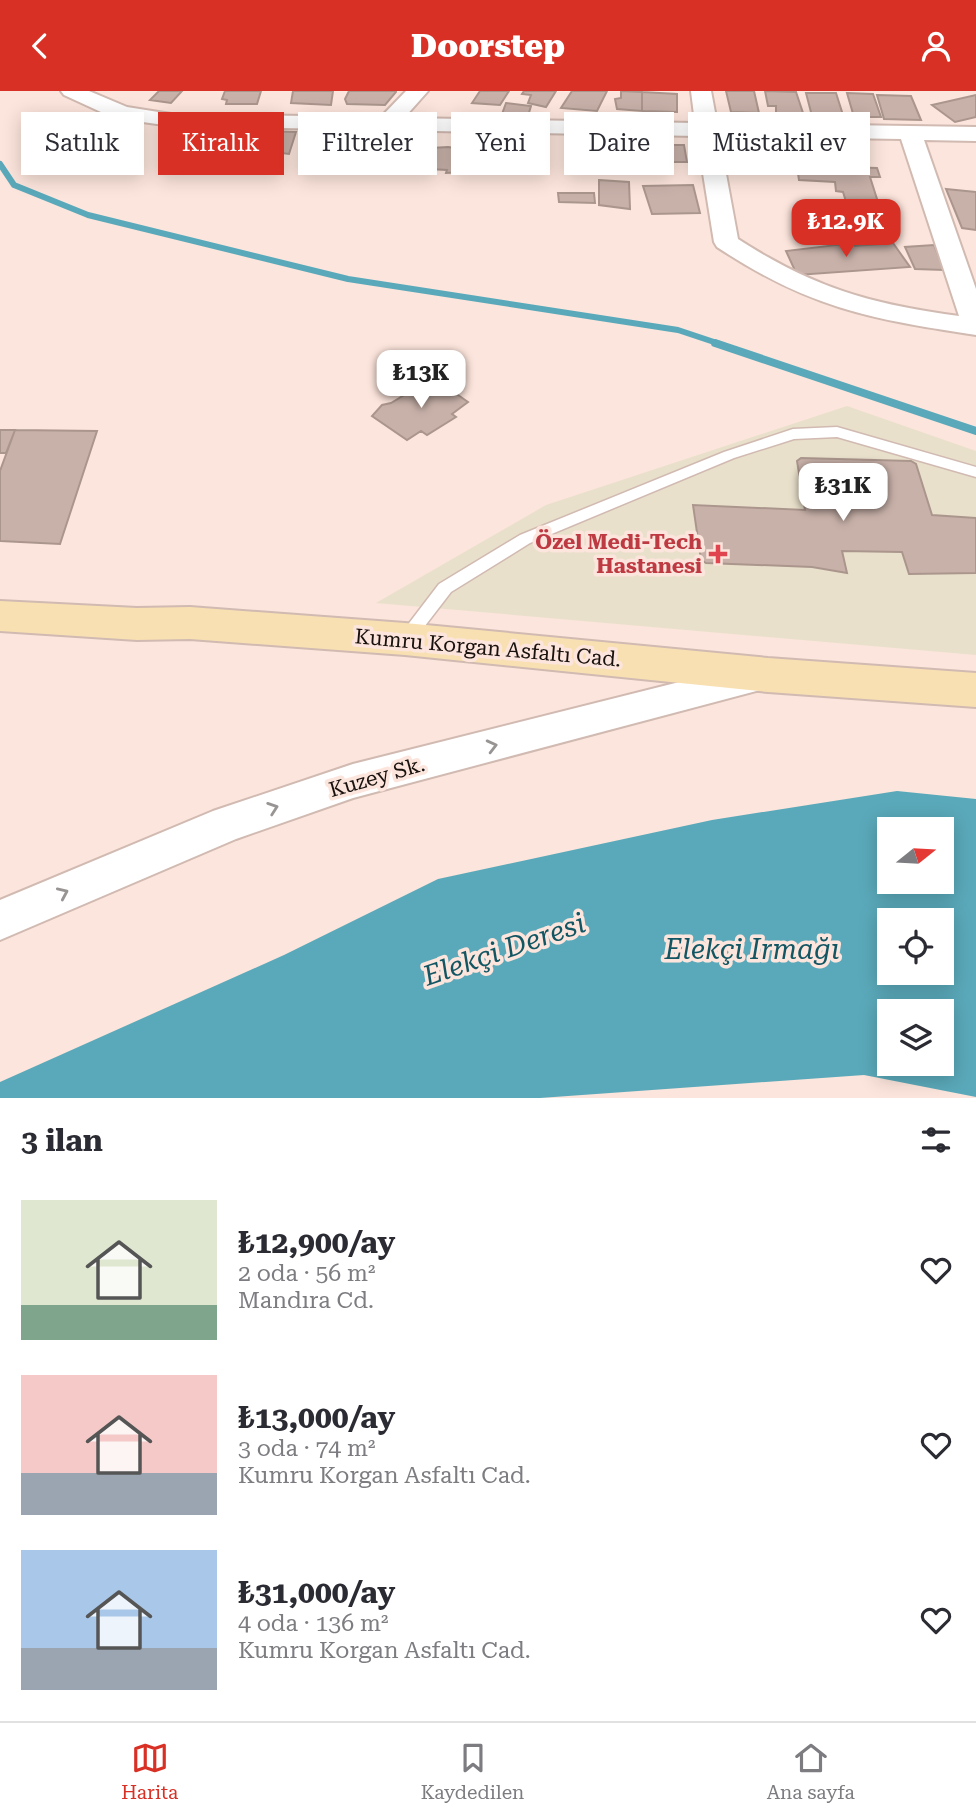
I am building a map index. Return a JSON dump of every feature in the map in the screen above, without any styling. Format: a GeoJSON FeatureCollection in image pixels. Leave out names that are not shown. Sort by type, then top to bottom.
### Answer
{"type":"FeatureCollection","features":[{"type":"Feature","properties":{"kind":"main road"},"geometry":{"type":"LineString","coordinates":[[0,591],[110,604],[190,623]]}},
{"type":"Feature","properties":{"kind":"main road","name":"Kumru Korgan Asfaltı Cad."},"geometry":{"type":"LineString","coordinates":[[0,616],[137,624],[190,623],[405,639],[768,675],[976,690]]}},
{"type":"Feature","properties":{"kind":"street"},"geometry":{"type":"LineString","coordinates":[[71,91],[122,113],[171,120],[298,122]]}},
{"type":"Feature","properties":{"kind":"street"},"geometry":{"type":"LineString","coordinates":[[398,112],[418,91]]}},
{"type":"Feature","properties":{"kind":"street"},"geometry":{"type":"LineString","coordinates":[[701,91],[704,112]]}},
{"type":"Feature","properties":{"kind":"street"},"geometry":{"type":"LineString","coordinates":[[437,125],[688,129]]}},
{"type":"Feature","properties":{"kind":"street"},"geometry":{"type":"LineString","coordinates":[[870,134],[976,134]]}},
{"type":"Feature","properties":{"kind":"street"},"geometry":{"type":"LineString","coordinates":[[714,175],[726,242],[762,266],[832,299],[865,309],[976,327],[911,135]]}},
{"type":"Feature","properties":{"kind":"street"},"geometry":{"type":"LineString","coordinates":[[946,239],[976,242]]}},
{"type":"Feature","properties":{"kind":"street","name":"Kuzey Sk."},"geometry":{"type":"LineString","coordinates":[[0,920],[227,824],[353,781],[768,675]]}},
{"type":"Feature","properties":{"kind":"lane"},"geometry":{"type":"LineString","coordinates":[[405,639],[445,588],[525,539],[729,455],[793,434],[836,432],[976,472]]}},
{"type":"Feature","properties":{"kind":"shaded area","name":"Özel Medi-Tech Hastanesi"},"geometry":{"type":"Polygon","coordinates":[[[847,406],[976,451],[976,655],[376,603],[546,505],[847,406]]]}},
{"type":"Feature","properties":{"kind":"water","name":"Elekçi Irmağı"},"geometry":{"type":"Polygon","coordinates":[[[897,791],[976,799],[976,1097],[864,1075],[540,1098],[0,1098],[0,1082],[284,955],[438,879],[712,820],[897,791]]]}},
{"type":"Feature","properties":{"kind":"building"},"geometry":{"type":"Polygon","coordinates":[[[159,91],[182,91],[171,103],[150,100],[159,91]]]}},
{"type":"Feature","properties":{"kind":"building"},"geometry":{"type":"Polygon","coordinates":[[[225,91],[261,91],[257,104],[226,104],[227,100],[222,99],[225,91]]]}},
{"type":"Feature","properties":{"kind":"building"},"geometry":{"type":"Polygon","coordinates":[[[293,91],[333,91],[331,105],[291,103],[293,91]]]}},
{"type":"Feature","properties":{"kind":"building"},"geometry":{"type":"Polygon","coordinates":[[[349,91],[396,92],[385,105],[347,104],[345,99],[349,91]]]}},
{"type":"Feature","properties":{"kind":"building"},"geometry":{"type":"Polygon","coordinates":[[[480,91],[509,91],[500,105],[472,103],[480,91]]]}},
{"type":"Feature","properties":{"kind":"building"},"geometry":{"type":"Polygon","coordinates":[[[524,91],[556,91],[546,107],[528,103],[531,95],[522,94],[524,91]]]}},
{"type":"Feature","properties":{"kind":"building"},"geometry":{"type":"Polygon","coordinates":[[[572,91],[607,91],[597,111],[561,108],[572,91]]]}},
{"type":"Feature","properties":{"kind":"building"},"geometry":{"type":"Polygon","coordinates":[[[621,91],[642,92],[642,111],[617,109],[615,99],[621,98],[621,91]]]}},
{"type":"Feature","properties":{"kind":"building"},"geometry":{"type":"Polygon","coordinates":[[[726,91],[754,91],[759,112],[731,112],[726,91]]]}},
{"type":"Feature","properties":{"kind":"building"},"geometry":{"type":"Polygon","coordinates":[[[765,91],[796,92],[803,112],[776,112],[776,106],[768,106],[765,91]]]}},
{"type":"Feature","properties":{"kind":"building"},"geometry":{"type":"Polygon","coordinates":[[[642,92],[677,94],[677,112],[642,111],[642,92]]]}},
{"type":"Feature","properties":{"kind":"building"},"geometry":{"type":"Polygon","coordinates":[[[806,93],[836,93],[842,112],[811,112],[806,93]]]}},
{"type":"Feature","properties":{"kind":"building"},"geometry":{"type":"Polygon","coordinates":[[[847,93],[873,94],[881,117],[870,117],[870,112],[853,112],[847,93]]]}},
{"type":"Feature","properties":{"kind":"building"},"geometry":{"type":"Polygon","coordinates":[[[877,95],[911,96],[921,120],[884,119],[877,95]]]}},
{"type":"Feature","properties":{"kind":"building"},"geometry":{"type":"Polygon","coordinates":[[[976,95],[976,117],[955,122],[932,105],[976,95]]]}},
{"type":"Feature","properties":{"kind":"building"},"geometry":{"type":"Polygon","coordinates":[[[506,103],[531,106],[529,112],[503,112],[506,103]]]}},
{"type":"Feature","properties":{"kind":"building"},"geometry":{"type":"Polygon","coordinates":[[[284,132],[296,132],[289,154],[284,153],[284,132]]]}},
{"type":"Feature","properties":{"kind":"building"},"geometry":{"type":"Polygon","coordinates":[[[674,145],[684,145],[687,162],[674,162],[674,145]]]}},
{"type":"Feature","properties":{"kind":"building"},"geometry":{"type":"Polygon","coordinates":[[[451,147],[451,173],[437,169],[437,148],[451,147]]]}},
{"type":"Feature","properties":{"kind":"building"},"geometry":{"type":"Polygon","coordinates":[[[870,168],[877,168],[880,177],[870,177],[878,202],[887,203],[888,210],[848,208],[843,192],[836,191],[835,182],[799,180],[798,175],[870,175],[870,168]]]}},
{"type":"Feature","properties":{"kind":"building"},"geometry":{"type":"Polygon","coordinates":[[[599,180],[629,182],[630,209],[599,205],[599,180]]]}},
{"type":"Feature","properties":{"kind":"building"},"geometry":{"type":"Polygon","coordinates":[[[693,185],[700,213],[652,214],[643,186],[693,185]]]}},
{"type":"Feature","properties":{"kind":"building"},"geometry":{"type":"Polygon","coordinates":[[[946,189],[976,192],[976,230],[962,228],[946,189]]]}},
{"type":"Feature","properties":{"kind":"building"},"geometry":{"type":"Polygon","coordinates":[[[558,193],[594,193],[595,203],[559,202],[558,193]]]}},
{"type":"Feature","properties":{"kind":"building"},"geometry":{"type":"Polygon","coordinates":[[[853,243],[855,246],[893,243],[910,267],[797,275],[786,251],[853,243]]]}},
{"type":"Feature","properties":{"kind":"building"},"geometry":{"type":"Polygon","coordinates":[[[934,245],[944,270],[915,269],[905,247],[934,245]]]}},
{"type":"Feature","properties":{"kind":"building"},"geometry":{"type":"Polygon","coordinates":[[[438,381],[468,402],[452,414],[456,417],[427,435],[421,431],[407,440],[372,416],[382,405],[391,403],[424,383],[428,386],[438,381]]]}},
{"type":"Feature","properties":{"kind":"building"},"geometry":{"type":"Polygon","coordinates":[[[0,430],[15,430],[6,453],[0,453],[0,430]]]}},
{"type":"Feature","properties":{"kind":"building"},"geometry":{"type":"Polygon","coordinates":[[[15,430],[97,431],[60,544],[0,541],[0,471],[15,430]]]}},
{"type":"Feature","properties":{"kind":"building"},"geometry":{"type":"Polygon","coordinates":[[[801,458],[911,461],[916,464],[932,515],[976,518],[976,573],[909,574],[902,552],[842,551],[847,573],[812,567],[706,563],[701,560],[693,505],[805,510],[797,461],[801,458]]]}},
{"type":"Feature","properties":{"kind":"waterway"},"geometry":{"type":"LineString","coordinates":[[0,164],[14,185],[88,215],[348,279],[678,330],[720,344]]}},
{"type":"Feature","properties":{"kind":"waterway"},"geometry":{"type":"LineString","coordinates":[[715,343],[976,431]]}},
{"type":"Feature","properties":{"kind":"place","name":"Özel Medi-Tech Hastanesi"},"geometry":{"type":"Point","coordinates":[718,554]}},
{"type":"Feature","properties":{"kind":"water label","name":"Elekçi Deresi"},"geometry":{"type":"Point","coordinates":[504,949]}}]}
